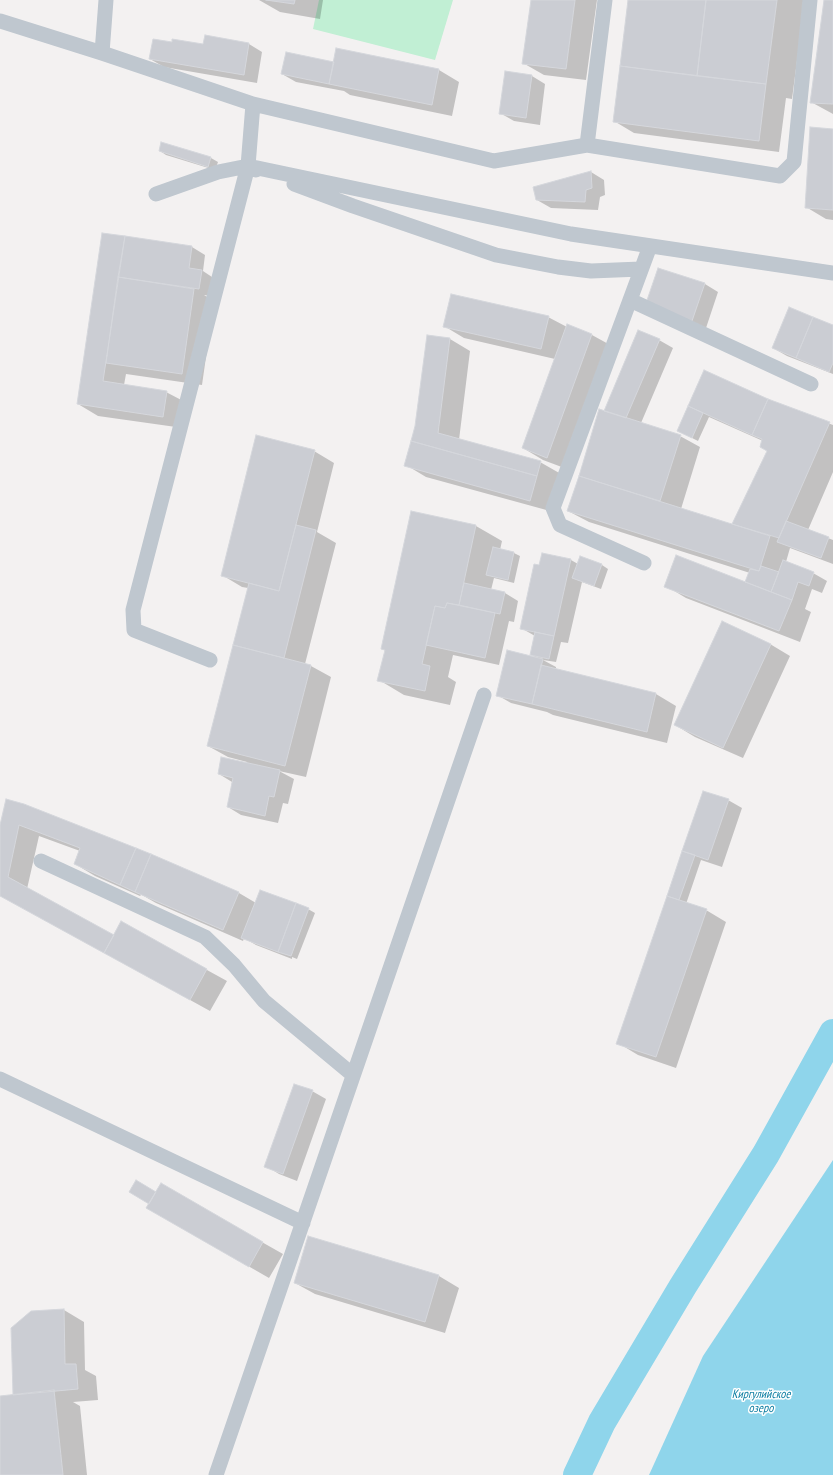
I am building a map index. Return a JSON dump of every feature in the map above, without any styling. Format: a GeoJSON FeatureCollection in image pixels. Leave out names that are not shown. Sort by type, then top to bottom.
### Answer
{"type":"FeatureCollection","features":[{"type":"Feature","properties":{"kind":"lane"},"geometry":{"type":"LineString","coordinates":[[102,53],[106,0]]}},
{"type":"Feature","properties":{"kind":"lane"},"geometry":{"type":"LineString","coordinates":[[587,145],[605,0]]}},
{"type":"Feature","properties":{"kind":"lane"},"geometry":{"type":"LineString","coordinates":[[0,21],[102,53],[254,104],[494,160],[587,145],[780,176],[794,162],[810,0]]}},
{"type":"Feature","properties":{"kind":"lane"},"geometry":{"type":"LineString","coordinates":[[210,660],[134,630],[133,610],[248,166],[254,104]]}},
{"type":"Feature","properties":{"kind":"lane"},"geometry":{"type":"LineString","coordinates":[[248,166],[353,206],[496,255],[558,267],[592,271],[641,269]]}},
{"type":"Feature","properties":{"kind":"lane"},"geometry":{"type":"LineString","coordinates":[[156,194],[218,172],[248,166],[571,234],[833,273]]}},
{"type":"Feature","properties":{"kind":"lane"},"geometry":{"type":"LineString","coordinates":[[644,563],[560,525],[553,508],[650,246]]}},
{"type":"Feature","properties":{"kind":"lane"},"geometry":{"type":"LineString","coordinates":[[630,300],[811,384]]}},
{"type":"Feature","properties":{"kind":"lane"},"geometry":{"type":"LineString","coordinates":[[216,1475],[484,695]]}},
{"type":"Feature","properties":{"kind":"lane"},"geometry":{"type":"LineString","coordinates":[[41,861],[205,937],[234,965],[264,1001],[354,1075]]}},
{"type":"Feature","properties":{"kind":"lane"},"geometry":{"type":"LineString","coordinates":[[0,1079],[303,1223]]}},
{"type":"Feature","properties":{"kind":"green space"},"geometry":{"type":"Polygon","coordinates":[[[319,0],[453,0],[435,60],[313,29],[319,0]]]}},
{"type":"Feature","properties":{"kind":"water","name":"Киргулийское озеро"},"geometry":{"type":"Polygon","coordinates":[[[833,1160],[833,1475],[649,1475],[703,1356],[833,1160]]]}},
{"type":"Feature","properties":{"kind":"building"},"geometry":{"type":"Polygon","coordinates":[[[266,0],[295,0],[294,4],[266,0]]]}},
{"type":"Feature","properties":{"kind":"building"},"geometry":{"type":"Polygon","coordinates":[[[531,0],[575,0],[566,69],[522,64],[531,0]]]}},
{"type":"Feature","properties":{"kind":"building"},"geometry":{"type":"Polygon","coordinates":[[[628,0],[706,0],[697,76],[620,66],[628,0]]]}},
{"type":"Feature","properties":{"kind":"building"},"geometry":{"type":"Polygon","coordinates":[[[706,0],[777,0],[766,84],[697,76],[706,0]]]}},
{"type":"Feature","properties":{"kind":"building"},"geometry":{"type":"Polygon","coordinates":[[[824,0],[833,0],[833,104],[810,103],[824,0]]]}},
{"type":"Feature","properties":{"kind":"building"},"geometry":{"type":"Polygon","coordinates":[[[205,35],[249,43],[244,75],[149,59],[153,39],[172,42],[172,39],[203,44],[205,35]]]}},
{"type":"Feature","properties":{"kind":"building"},"geometry":{"type":"Polygon","coordinates":[[[336,48],[439,69],[432,105],[329,84],[336,48]]]}},
{"type":"Feature","properties":{"kind":"building"},"geometry":{"type":"Polygon","coordinates":[[[286,52],[334,62],[329,84],[281,74],[286,52]]]}},
{"type":"Feature","properties":{"kind":"building"},"geometry":{"type":"Polygon","coordinates":[[[620,66],[766,84],[759,141],[613,122],[620,66]]]}},
{"type":"Feature","properties":{"kind":"building"},"geometry":{"type":"Polygon","coordinates":[[[505,71],[532,75],[526,118],[499,114],[505,71]]]}},
{"type":"Feature","properties":{"kind":"building"},"geometry":{"type":"Polygon","coordinates":[[[810,127],[833,129],[833,210],[805,208],[810,127]]]}},
{"type":"Feature","properties":{"kind":"building"},"geometry":{"type":"Polygon","coordinates":[[[161,142],[211,157],[208,167],[159,151],[161,142]]]}},
{"type":"Feature","properties":{"kind":"building"},"geometry":{"type":"Polygon","coordinates":[[[591,171],[592,188],[586,190],[585,202],[536,200],[533,187],[591,171]]]}},
{"type":"Feature","properties":{"kind":"building"},"geometry":{"type":"Polygon","coordinates":[[[102,233],[125,236],[103,381],[167,391],[163,417],[77,404],[102,233]]]}},
{"type":"Feature","properties":{"kind":"building"},"geometry":{"type":"Polygon","coordinates":[[[125,236],[192,246],[189,268],[202,270],[199,289],[118,277],[125,236]]]}},
{"type":"Feature","properties":{"kind":"building"},"geometry":{"type":"Polygon","coordinates":[[[658,268],[705,283],[692,321],[645,306],[658,268]]]}},
{"type":"Feature","properties":{"kind":"building"},"geometry":{"type":"Polygon","coordinates":[[[118,277],[194,289],[182,374],[106,363],[118,277]]]}},
{"type":"Feature","properties":{"kind":"building"},"geometry":{"type":"Polygon","coordinates":[[[451,294],[549,316],[541,349],[443,327],[451,294]]]}},
{"type":"Feature","properties":{"kind":"building"},"geometry":{"type":"Polygon","coordinates":[[[789,307],[813,317],[796,358],[772,348],[789,307]]]}},
{"type":"Feature","properties":{"kind":"building"},"geometry":{"type":"Polygon","coordinates":[[[813,317],[833,325],[833,363],[829,372],[796,358],[813,317]]]}},
{"type":"Feature","properties":{"kind":"building"},"geometry":{"type":"Polygon","coordinates":[[[567,324],[592,334],[547,458],[522,448],[567,324]]]}},
{"type":"Feature","properties":{"kind":"building"},"geometry":{"type":"Polygon","coordinates":[[[638,330],[660,339],[626,418],[604,411],[638,330]]]}},
{"type":"Feature","properties":{"kind":"building"},"geometry":{"type":"Polygon","coordinates":[[[427,335],[450,338],[438,433],[541,461],[537,476],[411,441],[415,426],[427,335]]]}},
{"type":"Feature","properties":{"kind":"building"},"geometry":{"type":"Polygon","coordinates":[[[704,370],[768,399],[752,435],[688,406],[704,370]]]}},
{"type":"Feature","properties":{"kind":"building"},"geometry":{"type":"Polygon","coordinates":[[[768,399],[830,422],[779,538],[732,524],[767,451],[760,447],[762,439],[752,435],[768,399]]]}},
{"type":"Feature","properties":{"kind":"building"},"geometry":{"type":"Polygon","coordinates":[[[688,406],[703,413],[692,438],[677,431],[688,406]]]}},
{"type":"Feature","properties":{"kind":"building"},"geometry":{"type":"Polygon","coordinates":[[[599,409],[681,435],[660,501],[579,476],[599,409]]]}},
{"type":"Feature","properties":{"kind":"building"},"geometry":{"type":"Polygon","coordinates":[[[256,435],[315,450],[279,591],[221,576],[256,435]]]}},
{"type":"Feature","properties":{"kind":"building"},"geometry":{"type":"Polygon","coordinates":[[[411,441],[537,476],[530,501],[404,466],[411,441]]]}},
{"type":"Feature","properties":{"kind":"building"},"geometry":{"type":"Polygon","coordinates":[[[579,476],[770,536],[759,571],[567,511],[579,476]]]}},
{"type":"Feature","properties":{"kind":"building"},"geometry":{"type":"Polygon","coordinates":[[[411,511],[476,525],[459,605],[447,603],[445,608],[435,606],[422,664],[430,666],[425,691],[377,681],[385,650],[381,649],[411,511]]]}},
{"type":"Feature","properties":{"kind":"building"},"geometry":{"type":"Polygon","coordinates":[[[786,521],[829,537],[821,558],[777,542],[786,521]]]}},
{"type":"Feature","properties":{"kind":"building"},"geometry":{"type":"Polygon","coordinates":[[[296,525],[316,530],[284,658],[233,645],[249,583],[279,591],[296,525]]]}},
{"type":"Feature","properties":{"kind":"building"},"geometry":{"type":"Polygon","coordinates":[[[493,547],[514,552],[508,580],[486,575],[493,547]]]}},
{"type":"Feature","properties":{"kind":"building"},"geometry":{"type":"Polygon","coordinates":[[[542,553],[571,559],[554,636],[520,629],[534,564],[539,565],[542,553]]]}},
{"type":"Feature","properties":{"kind":"building"},"geometry":{"type":"Polygon","coordinates":[[[676,555],[792,600],[779,631],[664,587],[676,555]]]}},
{"type":"Feature","properties":{"kind":"building"},"geometry":{"type":"Polygon","coordinates":[[[580,556],[602,564],[594,586],[572,578],[580,556]]]}},
{"type":"Feature","properties":{"kind":"building"},"geometry":{"type":"Polygon","coordinates":[[[783,560],[814,572],[809,586],[798,582],[792,600],[771,592],[783,560]]]}},
{"type":"Feature","properties":{"kind":"building"},"geometry":{"type":"Polygon","coordinates":[[[761,566],[779,572],[771,592],[745,582],[750,569],[759,571],[761,566]]]}},
{"type":"Feature","properties":{"kind":"building"},"geometry":{"type":"Polygon","coordinates":[[[464,583],[505,592],[500,614],[459,605],[464,583]]]}},
{"type":"Feature","properties":{"kind":"building"},"geometry":{"type":"Polygon","coordinates":[[[447,603],[495,613],[485,658],[426,645],[435,606],[445,608],[447,603]]]}},
{"type":"Feature","properties":{"kind":"building"},"geometry":{"type":"Polygon","coordinates":[[[722,621],[771,644],[723,748],[674,725],[722,621]]]}},
{"type":"Feature","properties":{"kind":"building"},"geometry":{"type":"Polygon","coordinates":[[[535,632],[554,636],[549,659],[530,655],[535,632]]]}},
{"type":"Feature","properties":{"kind":"building"},"geometry":{"type":"Polygon","coordinates":[[[233,645],[311,665],[285,766],[207,746],[233,645]]]}},
{"type":"Feature","properties":{"kind":"building"},"geometry":{"type":"Polygon","coordinates":[[[507,650],[543,659],[532,704],[496,696],[507,650]]]}},
{"type":"Feature","properties":{"kind":"building"},"geometry":{"type":"Polygon","coordinates":[[[541,665],[656,693],[647,732],[532,704],[541,665]]]}},
{"type":"Feature","properties":{"kind":"building"},"geometry":{"type":"Polygon","coordinates":[[[221,757],[280,770],[274,797],[269,796],[265,816],[227,807],[233,778],[218,774],[221,757]]]}},
{"type":"Feature","properties":{"kind":"building"},"geometry":{"type":"Polygon","coordinates":[[[703,791],[729,799],[708,860],[682,851],[703,791]]]}},
{"type":"Feature","properties":{"kind":"building"},"geometry":{"type":"Polygon","coordinates":[[[6,799],[24,804],[136,848],[120,885],[74,864],[80,848],[19,825],[8,877],[114,935],[104,953],[0,896],[0,825],[6,799]]]}},
{"type":"Feature","properties":{"kind":"building"},"geometry":{"type":"Polygon","coordinates":[[[136,848],[151,854],[135,892],[120,885],[136,848]]]}},
{"type":"Feature","properties":{"kind":"building"},"geometry":{"type":"Polygon","coordinates":[[[682,851],[695,855],[679,900],[667,896],[682,851]]]}},
{"type":"Feature","properties":{"kind":"building"},"geometry":{"type":"Polygon","coordinates":[[[151,854],[239,892],[223,930],[135,892],[151,854]]]}},
{"type":"Feature","properties":{"kind":"building"},"geometry":{"type":"Polygon","coordinates":[[[260,890],[296,903],[278,952],[241,938],[260,890]]]}},
{"type":"Feature","properties":{"kind":"building"},"geometry":{"type":"Polygon","coordinates":[[[667,896],[707,909],[656,1057],[616,1044],[667,896]]]}},
{"type":"Feature","properties":{"kind":"building"},"geometry":{"type":"Polygon","coordinates":[[[296,903],[309,908],[291,956],[278,952],[296,903]]]}},
{"type":"Feature","properties":{"kind":"building"},"geometry":{"type":"Polygon","coordinates":[[[121,921],[207,969],[190,1000],[104,953],[121,921]]]}},
{"type":"Feature","properties":{"kind":"building"},"geometry":{"type":"Polygon","coordinates":[[[294,1084],[313,1090],[283,1174],[264,1167],[294,1084]]]}},
{"type":"Feature","properties":{"kind":"building"},"geometry":{"type":"Polygon","coordinates":[[[136,1180],[156,1192],[149,1204],[129,1192],[136,1180]]]}},
{"type":"Feature","properties":{"kind":"building"},"geometry":{"type":"Polygon","coordinates":[[[161,1183],[263,1242],[249,1267],[146,1208],[161,1183]]]}},
{"type":"Feature","properties":{"kind":"building"},"geometry":{"type":"Polygon","coordinates":[[[308,1236],[439,1275],[425,1322],[294,1283],[308,1236]]]}},
{"type":"Feature","properties":{"kind":"building"},"geometry":{"type":"Polygon","coordinates":[[[64,1309],[65,1364],[76,1364],[78,1389],[13,1395],[11,1328],[31,1311],[64,1309]]]}},
{"type":"Feature","properties":{"kind":"building"},"geometry":{"type":"Polygon","coordinates":[[[54,1390],[63,1475],[0,1475],[0,1396],[54,1390]]]}},
{"type":"Feature","properties":{"kind":"waterway"},"geometry":{"type":"LineString","coordinates":[[577,1475],[602,1422],[683,1286],[766,1154],[833,1033]]}}]}
